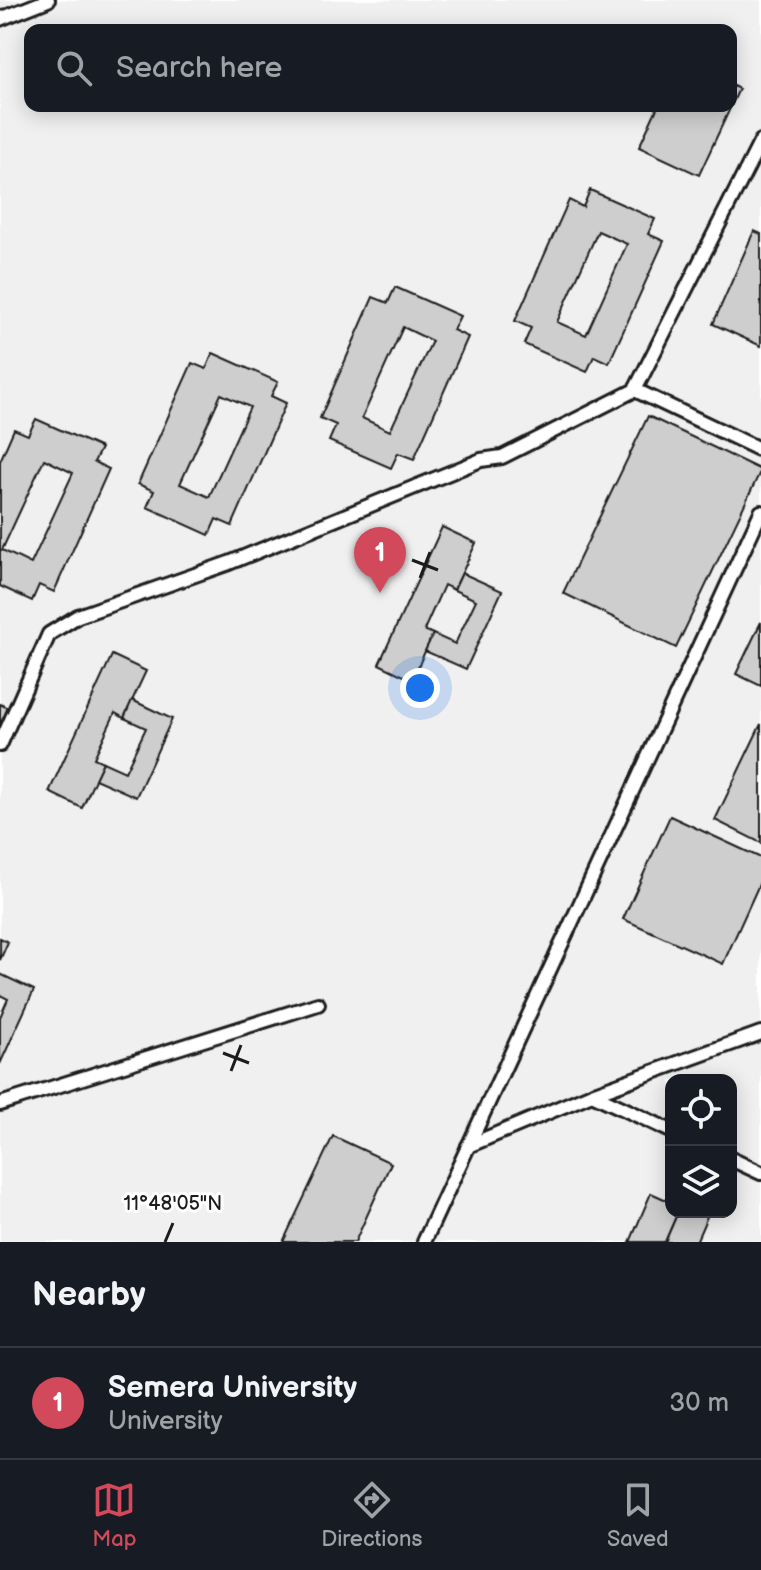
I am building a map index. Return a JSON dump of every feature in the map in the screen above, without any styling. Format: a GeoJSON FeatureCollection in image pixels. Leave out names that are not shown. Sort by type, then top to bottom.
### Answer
{"type":"FeatureCollection","features":[{"type":"Feature","properties":{"kind":"lane"},"geometry":{"type":"LineString","coordinates":[[0,19],[48,0]]}},
{"type":"Feature","properties":{"kind":"lane"},"geometry":{"type":"LineString","coordinates":[[0,745],[49,634],[78,616],[229,563],[481,460],[502,457],[635,390],[761,141]]}},
{"type":"Feature","properties":{"kind":"lane"},"geometry":{"type":"LineString","coordinates":[[635,390],[761,450]]}},
{"type":"Feature","properties":{"kind":"lane"},"geometry":{"type":"LineString","coordinates":[[424,1242],[761,512]]}},
{"type":"Feature","properties":{"kind":"lane"},"geometry":{"type":"LineString","coordinates":[[0,1104],[318,1004]]}},
{"type":"Feature","properties":{"kind":"lane"},"geometry":{"type":"LineString","coordinates":[[468,1146],[592,1094],[761,1033]]}},
{"type":"Feature","properties":{"kind":"lane"},"geometry":{"type":"LineString","coordinates":[[592,1094],[665,1128]]}},
{"type":"Feature","properties":{"kind":"lane"},"geometry":{"type":"LineString","coordinates":[[737,1162],[761,1173]]}},
{"type":"Feature","properties":{"kind":"shaded area"},"geometry":{"type":"Polygon","coordinates":[[[0,0],[761,0],[761,1242],[0,1242],[0,0]]]}},
{"type":"Feature","properties":{"kind":"building"},"geometry":{"type":"Polygon","coordinates":[[[655,112],[728,112],[699,175],[639,147],[655,112]]]}},
{"type":"Feature","properties":{"kind":"building"},"geometry":{"type":"Polygon","coordinates":[[[590,190],[655,219],[648,234],[664,241],[609,363],[594,356],[587,372],[524,344],[531,328],[515,321],[569,200],[583,207],[590,190]],[[598,231],[557,322],[586,335],[627,244],[598,231]]]}},
{"type":"Feature","properties":{"kind":"building"},"geometry":{"type":"Polygon","coordinates":[[[754,231],[761,234],[761,346],[713,324],[754,231]]]}},
{"type":"Feature","properties":{"kind":"building"},"geometry":{"type":"Polygon","coordinates":[[[395,287],[460,316],[453,330],[468,337],[414,459],[398,453],[391,468],[329,441],[336,425],[320,418],[373,297],[388,303],[395,287]],[[403,327],[362,418],[390,431],[432,341],[403,327]]]}},
{"type":"Feature","properties":{"kind":"building"},"geometry":{"type":"Polygon","coordinates":[[[213,353],[278,382],[271,396],[286,403],[232,526],[216,519],[209,535],[147,507],[154,491],[138,484],[192,363],[206,369],[213,353]],[[221,394],[180,484],[209,497],[250,407],[221,394]]]}},
{"type":"Feature","properties":{"kind":"building"},"geometry":{"type":"Polygon","coordinates":[[[648,416],[761,470],[676,648],[563,593],[648,416]]]}},
{"type":"Feature","properties":{"kind":"building"},"geometry":{"type":"Polygon","coordinates":[[[36,419],[101,448],[94,462],[109,469],[54,592],[39,585],[32,601],[0,586],[0,461],[14,429],[28,435],[36,419]],[[44,459],[2,550],[31,564],[73,473],[44,459]]]}},
{"type":"Feature","properties":{"kind":"building"},"geometry":{"type":"Polygon","coordinates":[[[442,527],[476,543],[454,590],[444,585],[424,630],[433,634],[412,680],[379,664],[442,527]]]}},
{"type":"Feature","properties":{"kind":"building"},"geometry":{"type":"Polygon","coordinates":[[[462,573],[502,591],[466,669],[425,651],[433,634],[455,644],[476,600],[454,590],[462,573]]]}},
{"type":"Feature","properties":{"kind":"building"},"geometry":{"type":"Polygon","coordinates":[[[761,622],[761,686],[736,674],[761,622]]]}},
{"type":"Feature","properties":{"kind":"building"},"geometry":{"type":"Polygon","coordinates":[[[112,655],[146,671],[124,718],[115,713],[94,758],[103,762],[82,808],[49,792],[112,655]]]}},
{"type":"Feature","properties":{"kind":"building"},"geometry":{"type":"Polygon","coordinates":[[[132,700],[172,719],[136,797],[95,779],[103,762],[125,772],[146,728],[124,718],[132,700]]]}},
{"type":"Feature","properties":{"kind":"building"},"geometry":{"type":"Polygon","coordinates":[[[0,704],[10,709],[0,733],[0,704]]]}},
{"type":"Feature","properties":{"kind":"building"},"geometry":{"type":"Polygon","coordinates":[[[761,724],[761,843],[715,820],[761,724]]]}},
{"type":"Feature","properties":{"kind":"building"},"geometry":{"type":"Polygon","coordinates":[[[670,816],[761,858],[761,880],[723,964],[623,919],[670,816]]]}},
{"type":"Feature","properties":{"kind":"building"},"geometry":{"type":"Polygon","coordinates":[[[0,938],[8,942],[0,960],[0,938]]]}},
{"type":"Feature","properties":{"kind":"building"},"geometry":{"type":"Polygon","coordinates":[[[0,974],[34,990],[0,1064],[0,1017],[8,999],[0,995],[0,974]]]}},
{"type":"Feature","properties":{"kind":"building"},"geometry":{"type":"Polygon","coordinates":[[[333,1136],[391,1163],[355,1242],[283,1242],[333,1136]]]}},
{"type":"Feature","properties":{"kind":"building"},"geometry":{"type":"Polygon","coordinates":[[[651,1193],[665,1199],[665,1218],[675,1218],[665,1242],[630,1242],[651,1193]]]}},
{"type":"Feature","properties":{"kind":"building"},"geometry":{"type":"Polygon","coordinates":[[[675,1218],[706,1218],[696,1242],[665,1242],[675,1218]]]}},
{"type":"Feature","properties":{"kind":"place","name":"Semera University"},"geometry":{"type":"Point","coordinates":[380,593]}}]}
